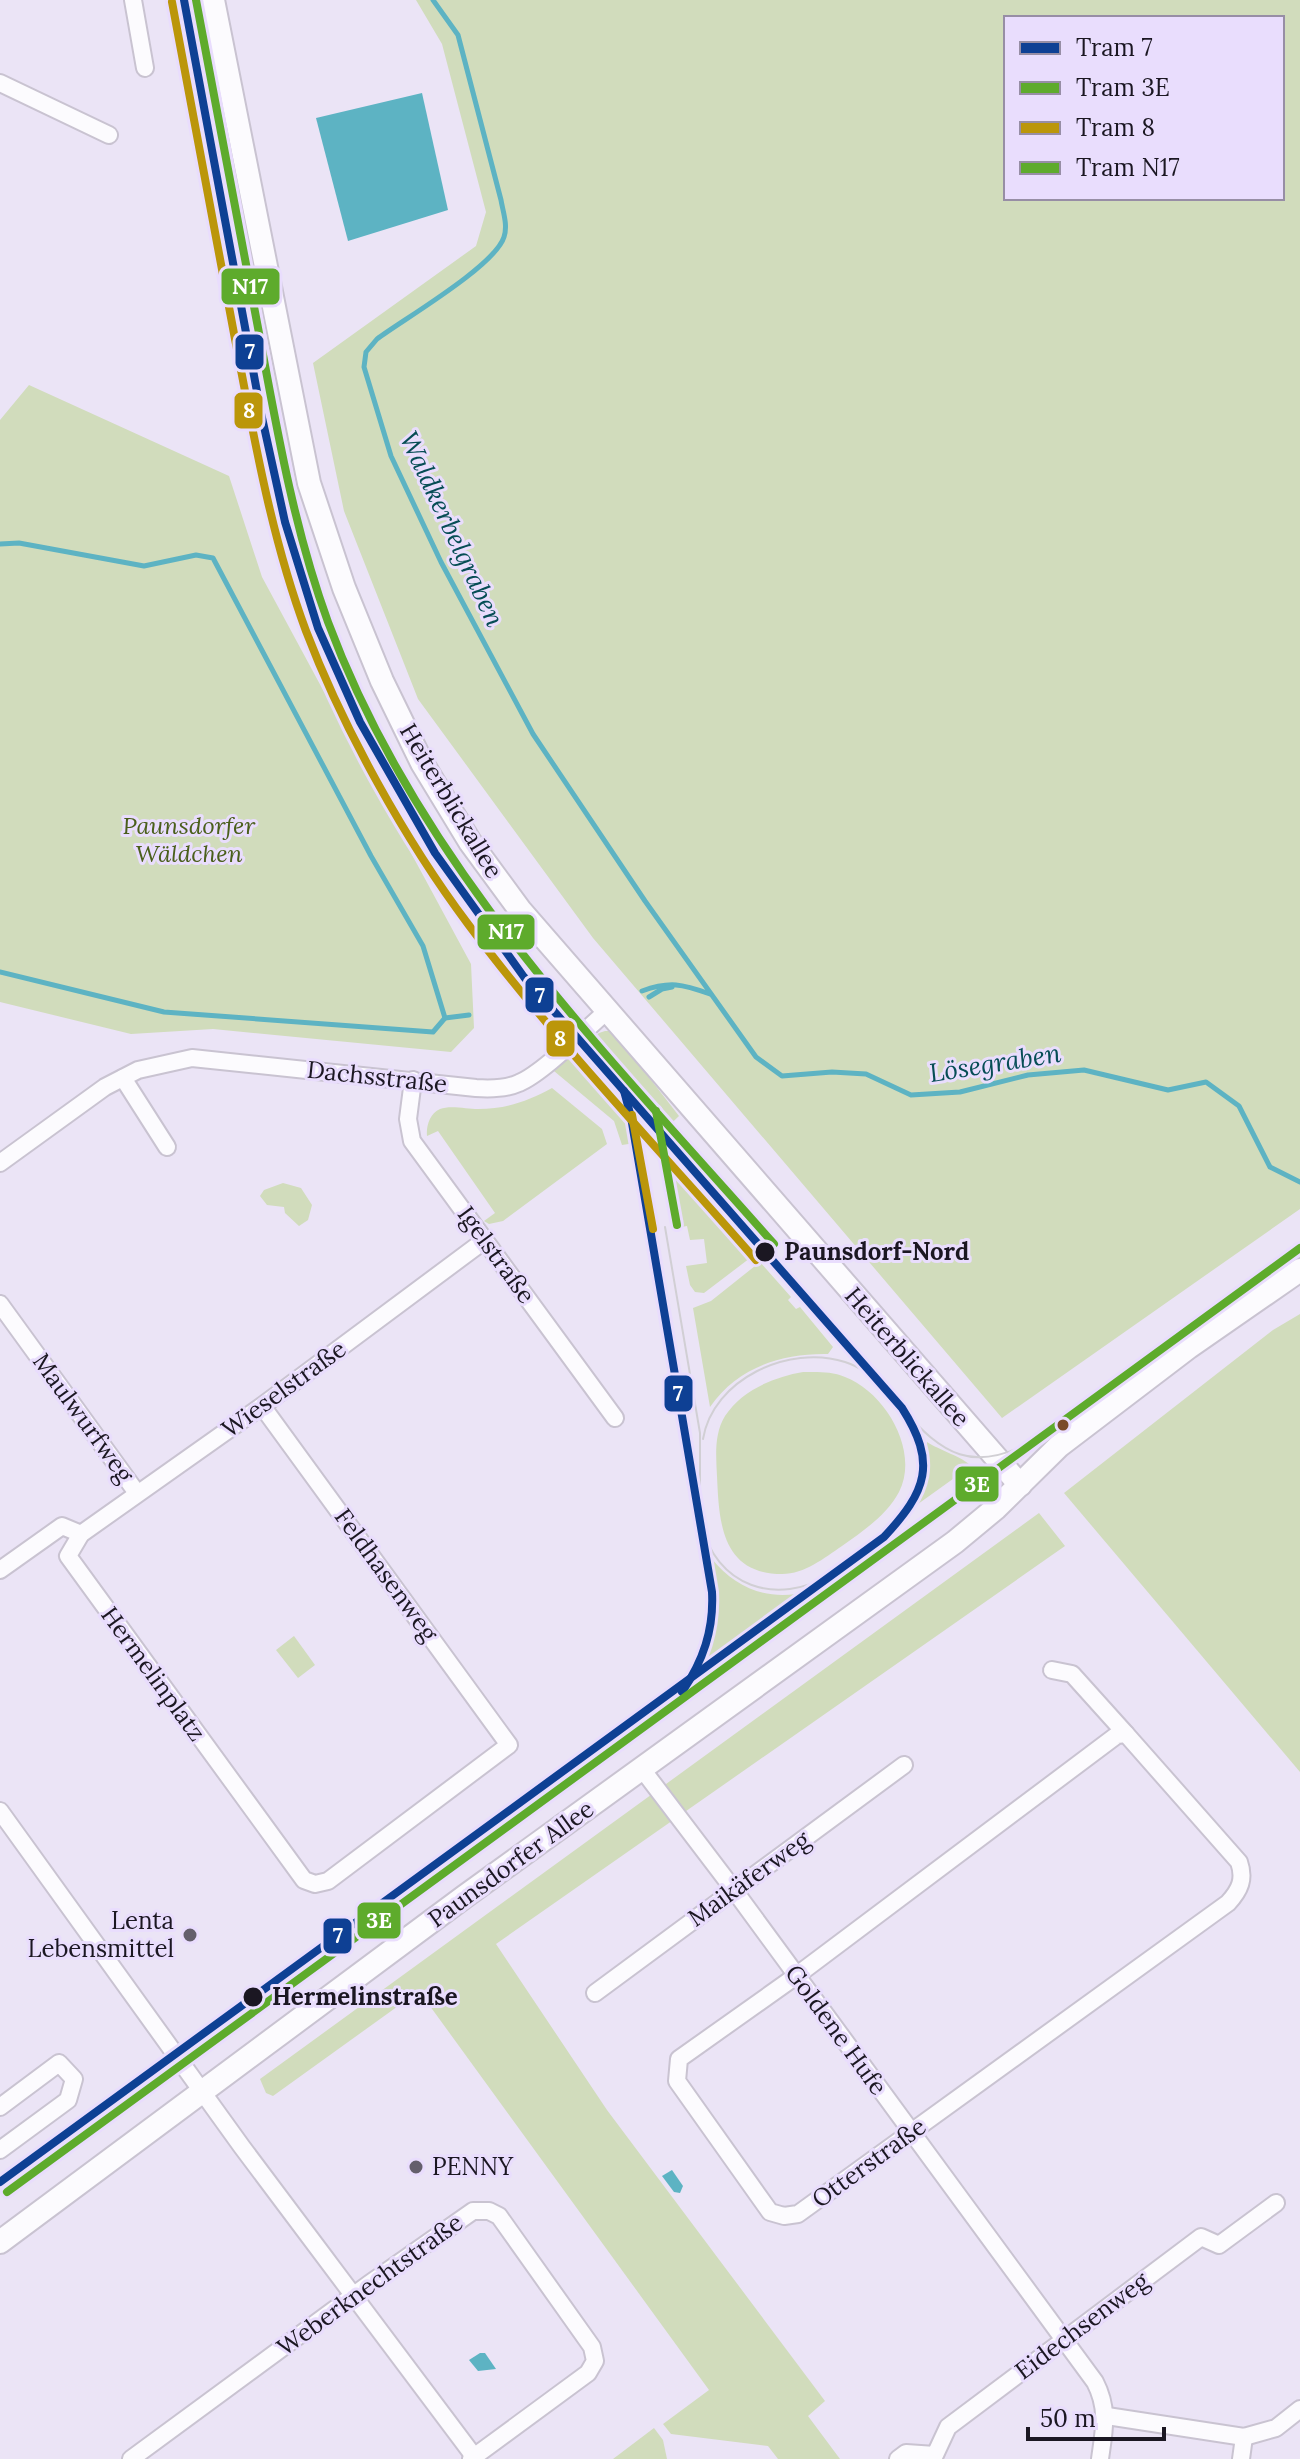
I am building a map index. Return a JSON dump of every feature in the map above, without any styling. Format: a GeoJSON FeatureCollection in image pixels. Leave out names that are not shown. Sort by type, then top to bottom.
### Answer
{"type":"FeatureCollection","features":[{"type":"Feature","properties":{"kind":"main road","name":"Heiterblickallee"},"geometry":{"type":"LineString","coordinates":[[213,0],[309,483],[344,588],[382,681],[422,763],[470,842],[520,910],[1020,1485]]}},
{"type":"Feature","properties":{"kind":"main road","name":"Paunsdorfer Allee"},"geometry":{"type":"LineString","coordinates":[[0,2242],[202,2090],[955,1542],[1051,1453],[1153,1374],[1300,1270]]}},
{"type":"Feature","properties":{"kind":"street"},"geometry":{"type":"LineString","coordinates":[[133,0],[145,68]]}},
{"type":"Feature","properties":{"kind":"street"},"geometry":{"type":"LineString","coordinates":[[0,83],[109,135]]}},
{"type":"Feature","properties":{"kind":"street","name":"Dachsstraße"},"geometry":{"type":"LineString","coordinates":[[0,1163],[105,1087],[138,1070],[192,1058],[490,1089],[516,1084],[535,1074],[607,1011]]}},
{"type":"Feature","properties":{"kind":"street"},"geometry":{"type":"LineString","coordinates":[[123,1078],[167,1147]]}},
{"type":"Feature","properties":{"kind":"street","name":"Igelstraße"},"geometry":{"type":"LineString","coordinates":[[413,1080],[408,1119],[412,1141],[615,1418]]}},
{"type":"Feature","properties":{"kind":"street","name":"Wieselstraße"},"geometry":{"type":"LineString","coordinates":[[81,1534],[262,1406],[485,1240]]}},
{"type":"Feature","properties":{"kind":"street","name":"Maulwurfweg"},"geometry":{"type":"LineString","coordinates":[[0,1304],[137,1493]]}},
{"type":"Feature","properties":{"kind":"street","name":"Feldhasenweg"},"geometry":{"type":"LineString","coordinates":[[262,1406],[509,1745],[328,1881],[315,1884]]}},
{"type":"Feature","properties":{"kind":"street"},"geometry":{"type":"LineString","coordinates":[[0,1570],[62,1526],[81,1534]]}},
{"type":"Feature","properties":{"kind":"street","name":"Hermelinplatz"},"geometry":{"type":"LineString","coordinates":[[81,1534],[68,1556],[304,1880],[315,1884]]}},
{"type":"Feature","properties":{"kind":"street","name":"Otterstraße"},"geometry":{"type":"LineString","coordinates":[[1052,1670],[1072,1674],[1132,1739],[1239,1862],[1242,1882],[1238,1893],[798,2214],[784,2216],[770,2212],[677,2081],[677,2065],[685,2053],[796,1976],[1117,1735],[1126,1734]]}},
{"type":"Feature","properties":{"kind":"street","name":"Maikäferweg"},"geometry":{"type":"LineString","coordinates":[[595,1993],[904,1765]]}},
{"type":"Feature","properties":{"kind":"street","name":"Goldene Hufe"},"geometry":{"type":"LineString","coordinates":[[642,1769],[1095,2382],[1104,2398],[1107,2416]]}},
{"type":"Feature","properties":{"kind":"street"},"geometry":{"type":"LineString","coordinates":[[0,1811],[242,2147],[355,2294],[474,2458]]}},
{"type":"Feature","properties":{"kind":"street"},"geometry":{"type":"LineString","coordinates":[[0,2107],[59,2063],[74,2079],[68,2100],[0,2150]]}},
{"type":"Feature","properties":{"kind":"street","name":"Eidechsenweg"},"geometry":{"type":"LineString","coordinates":[[898,2459],[906,2453],[935,2455],[948,2427],[1201,2237],[1219,2245],[1276,2203]]}},
{"type":"Feature","properties":{"kind":"street","name":"Weberknechtstraße"},"geometry":{"type":"LineString","coordinates":[[131,2459],[355,2294],[473,2211],[480,2210],[499,2216],[592,2347],[595,2361],[588,2373],[474,2458]]}},
{"type":"Feature","properties":{"kind":"street"},"geometry":{"type":"LineString","coordinates":[[1100,2459],[1107,2416],[1244,2437],[1276,2428],[1300,2409]]}},
{"type":"Feature","properties":{"kind":"street"},"geometry":{"type":"LineString","coordinates":[[1241,2459],[1244,2437]]}},
{"type":"Feature","properties":{"kind":"green space"},"geometry":{"type":"Polygon","coordinates":[[[416,0],[1300,0],[1300,1209],[1002,1418],[593,938],[418,699],[344,511],[313,363],[476,246],[486,212],[442,44],[416,0]]]}},
{"type":"Feature","properties":{"kind":"green space","name":"Paunsdorfer Wäldchen"},"geometry":{"type":"Polygon","coordinates":[[[29,385],[229,476],[262,577],[471,964],[474,1028],[451,1052],[213,1029],[131,1034],[0,1002],[0,420],[29,385]]]}},
{"type":"Feature","properties":{"kind":"green space"},"geometry":{"type":"Polygon","coordinates":[[[605,1031],[613,1031],[679,1116],[654,1140],[622,1145],[614,1121],[554,1071],[605,1031]]]}},
{"type":"Feature","properties":{"kind":"green space"},"geometry":{"type":"Polygon","coordinates":[[[552,1088],[602,1129],[607,1144],[503,1221],[489,1224],[484,1221],[495,1213],[438,1131],[427,1136],[429,1120],[444,1108],[498,1108],[552,1088]]]}},
{"type":"Feature","properties":{"kind":"green space"},"geometry":{"type":"Polygon","coordinates":[[[676,1165],[754,1255],[704,1293],[695,1292],[690,1285],[686,1266],[707,1263],[704,1239],[690,1240],[687,1226],[676,1228],[666,1172],[676,1165]]]}},
{"type":"Feature","properties":{"kind":"green space"},"geometry":{"type":"Polygon","coordinates":[[[283,1183],[301,1188],[312,1205],[308,1220],[299,1226],[285,1213],[284,1207],[267,1205],[260,1196],[264,1190],[283,1183]]]}},
{"type":"Feature","properties":{"kind":"green space"},"geometry":{"type":"Polygon","coordinates":[[[760,1262],[791,1297],[788,1300],[796,1309],[800,1307],[833,1347],[828,1354],[794,1356],[747,1373],[721,1393],[710,1407],[693,1308],[711,1301],[760,1262]]]}},
{"type":"Feature","properties":{"kind":"green space"},"geometry":{"type":"Polygon","coordinates":[[[1300,1314],[1300,1772],[1064,1493],[1273,1330],[1300,1314]]]}},
{"type":"Feature","properties":{"kind":"green space"},"geometry":{"type":"Polygon","coordinates":[[[803,1372],[840,1375],[873,1396],[885,1409],[902,1442],[904,1476],[899,1492],[881,1515],[828,1555],[790,1573],[762,1572],[746,1565],[727,1542],[719,1510],[717,1438],[725,1416],[740,1399],[770,1381],[803,1372]]]}},
{"type":"Feature","properties":{"kind":"green space"},"geometry":{"type":"Polygon","coordinates":[[[927,1442],[971,1466],[918,1504],[928,1470],[927,1442]]]}},
{"type":"Feature","properties":{"kind":"green space"},"geometry":{"type":"Polygon","coordinates":[[[1039,1513],[1065,1546],[496,1944],[607,2110],[825,2401],[808,2416],[840,2459],[778,2459],[768,2446],[671,2434],[663,2424],[709,2390],[419,1991],[273,2096],[266,2093],[260,2079],[1039,1513]]]}},
{"type":"Feature","properties":{"kind":"green space"},"geometry":{"type":"Polygon","coordinates":[[[712,1559],[729,1576],[749,1588],[771,1594],[796,1594],[707,1660],[714,1635],[716,1610],[712,1559]]]}},
{"type":"Feature","properties":{"kind":"green space"},"geometry":{"type":"Polygon","coordinates":[[[294,1636],[315,1665],[298,1678],[276,1650],[294,1636]]]}},
{"type":"Feature","properties":{"kind":"green space"},"geometry":{"type":"Polygon","coordinates":[[[654,2428],[663,2440],[667,2459],[613,2459],[654,2428]]]}},
{"type":"Feature","properties":{"kind":"water"},"geometry":{"type":"Polygon","coordinates":[[[422,93],[448,210],[348,241],[316,118],[422,93]]]}},
{"type":"Feature","properties":{"kind":"water"},"geometry":{"type":"Polygon","coordinates":[[[672,2170],[683,2186],[680,2193],[674,2192],[662,2176],[672,2170]]]}},
{"type":"Feature","properties":{"kind":"water"},"geometry":{"type":"Polygon","coordinates":[[[485,2353],[496,2369],[478,2371],[469,2360],[485,2353]]]}},
{"type":"Feature","properties":{"kind":"waterway","name":"Waldkerbelgraben"},"geometry":{"type":"LineString","coordinates":[[433,0],[458,35],[501,200],[505,232],[497,249],[467,277],[377,339],[366,352],[364,367],[391,456],[441,562],[533,734],[645,901],[756,1057],[782,1076],[832,1072],[866,1074],[911,1095],[960,1092],[1028,1075],[1084,1070],[1168,1090],[1206,1082],[1239,1106],[1270,1167],[1300,1182]]}},
{"type":"Feature","properties":{"kind":"waterway","name":"Lösegraben"},"geometry":{"type":"LineString","coordinates":[[0,544],[19,543],[144,566],[196,555],[213,558],[371,856],[423,946],[445,1018],[469,1015]]}},
{"type":"Feature","properties":{"kind":"waterway"},"geometry":{"type":"LineString","coordinates":[[0,972],[164,1012],[433,1032],[445,1018]]}},
{"type":"Feature","properties":{"kind":"waterway","name":"Lösegraben"},"geometry":{"type":"LineString","coordinates":[[642,991],[676,985],[710,994]]}},
{"type":"Feature","properties":{"kind":"waterway"},"geometry":{"type":"LineString","coordinates":[[649,997],[672,987]]}},
{"type":"Feature","properties":{"kind":"tram line","name":"7"},"geometry":{"type":"LineString","coordinates":[[0,2182],[884,1537],[910,1505],[922,1476],[920,1445],[902,1408],[524,977],[435,853],[360,722],[318,628],[285,522],[261,413],[184,0]]}},
{"type":"Feature","properties":{"kind":"tram line","name":"N17"},"geometry":{"type":"LineString","coordinates":[[196,0],[296,515],[328,622],[366,711],[412,796],[465,876],[522,953],[646,1100],[774,1244]]}},
{"type":"Feature","properties":{"kind":"tram line","name":"8"},"geometry":{"type":"LineString","coordinates":[[172,2],[264,486],[306,631],[338,706],[399,820],[468,924],[572,1053],[756,1260]]}},
{"type":"Feature","properties":{"kind":"tram line","name":"7"},"geometry":{"type":"LineString","coordinates":[[624,1091],[712,1592],[706,1645],[682,1692]]}},
{"type":"Feature","properties":{"kind":"tram line","name":"N17"},"geometry":{"type":"LineString","coordinates":[[656,1111],[677,1225]]}},
{"type":"Feature","properties":{"kind":"tram line","name":"8"},"geometry":{"type":"LineString","coordinates":[[632,1115],[653,1229]]}},
{"type":"Feature","properties":{"kind":"tram line"},"geometry":{"type":"LineString","coordinates":[[665,1227],[700,1433],[700,1515]]}},
{"type":"Feature","properties":{"kind":"tram line","name":"3E"},"geometry":{"type":"LineString","coordinates":[[7,2192],[1300,1248]]}},
{"type":"Feature","properties":{"kind":"tram line"},"geometry":{"type":"LineString","coordinates":[[703,1439],[710,1418],[722,1399],[757,1371],[778,1363],[801,1358],[845,1362],[867,1373],[886,1389]]}},
{"type":"Feature","properties":{"kind":"tram line"},"geometry":{"type":"LineString","coordinates":[[902,1408],[931,1438],[960,1454],[992,1456],[1031,1442]]}},
{"type":"Feature","properties":{"kind":"tram line"},"geometry":{"type":"LineString","coordinates":[[701,1522],[708,1544],[720,1562],[734,1576],[751,1585],[790,1589],[831,1574]]}},
{"type":"Feature","properties":{"kind":"place","name":"Paunsdorf-Nord"},"geometry":{"type":"Point","coordinates":[765,1252]}},
{"type":"Feature","properties":{"kind":"place","name":"Lenta Lebensmittel"},"geometry":{"type":"Point","coordinates":[190,1935]}},
{"type":"Feature","properties":{"kind":"place","name":"Hermelinstraße"},"geometry":{"type":"Point","coordinates":[253,1997]}},
{"type":"Feature","properties":{"kind":"place","name":"PENNY"},"geometry":{"type":"Point","coordinates":[416,2167]}}]}
